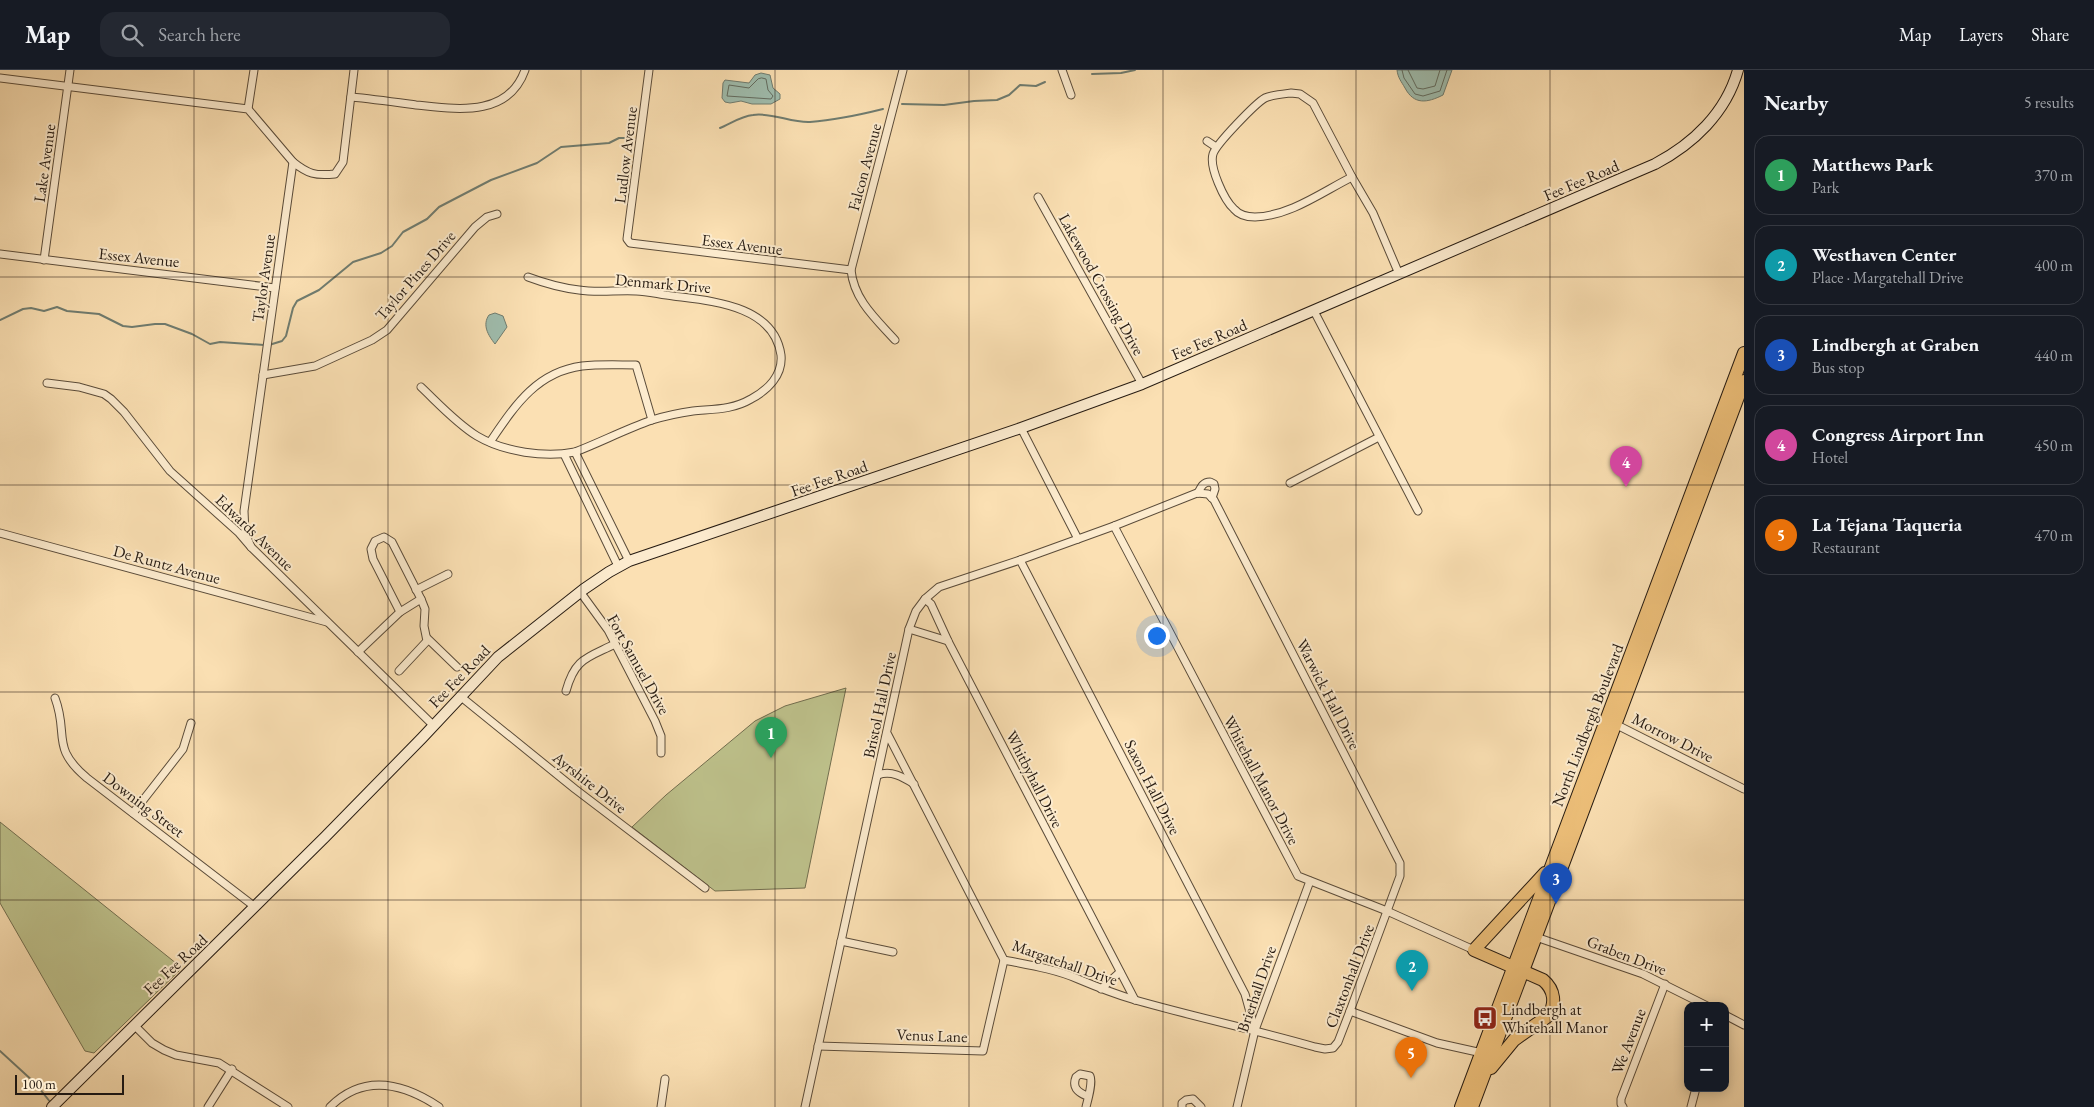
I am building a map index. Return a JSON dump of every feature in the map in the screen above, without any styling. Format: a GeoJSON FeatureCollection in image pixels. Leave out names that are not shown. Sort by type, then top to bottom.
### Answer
{"type":"FeatureCollection","features":[{"type":"Feature","properties":{"kind":"highway","name":"North Lindbergh Boulevard"},"geometry":{"type":"LineString","coordinates":[[1472,1107],[1552,864],[1744,353]]}},
{"type":"Feature","properties":{"kind":"highway","name":"North Lindbergh Boulevard"},"geometry":{"type":"LineString","coordinates":[[1461,1107],[1518,969],[1536,937],[1744,381]]}},
{"type":"Feature","properties":{"kind":"highway"},"geometry":{"type":"LineString","coordinates":[[1483,1077],[1507,1047],[1548,1016],[1553,1006],[1553,994],[1548,984],[1474,950],[1534,887],[1552,864]]}},
{"type":"Feature","properties":{"kind":"street","name":"Lake Avenue"},"geometry":{"type":"LineString","coordinates":[[44,260],[70,70]]}},
{"type":"Feature","properties":{"kind":"street"},"geometry":{"type":"LineString","coordinates":[[248,109],[254,70]]}},
{"type":"Feature","properties":{"kind":"street"},"geometry":{"type":"LineString","coordinates":[[0,78],[248,109],[293,162],[307,172],[322,176],[334,174],[343,162],[354,70]]}},
{"type":"Feature","properties":{"kind":"street"},"geometry":{"type":"LineString","coordinates":[[351,97],[449,108],[475,108],[504,98],[518,85],[525,70]]}},
{"type":"Feature","properties":{"kind":"street","name":"Ludlow Avenue"},"geometry":{"type":"LineString","coordinates":[[630,243],[628,239],[649,70]]}},
{"type":"Feature","properties":{"kind":"street","name":"Falcon Avenue"},"geometry":{"type":"LineString","coordinates":[[851,270],[903,70]]}},
{"type":"Feature","properties":{"kind":"street"},"geometry":{"type":"LineString","coordinates":[[1062,70],[1071,95]]}},
{"type":"Feature","properties":{"kind":"street","name":"Fee Fee Road"},"geometry":{"type":"LineString","coordinates":[[52,1107],[255,907],[433,726],[481,673],[511,646],[618,566],[1021,428],[1142,384],[1668,157],[1706,127],[1717,112],[1738,70]]}},
{"type":"Feature","properties":{"kind":"street"},"geometry":{"type":"LineString","coordinates":[[1352,177],[1290,209],[1266,216],[1247,217],[1235,211],[1230,204],[1212,169],[1212,161],[1216,147],[1264,99],[1291,93],[1300,94],[1313,103],[1372,213],[1398,274]]}},
{"type":"Feature","properties":{"kind":"street"},"geometry":{"type":"LineString","coordinates":[[1207,141],[1216,147]]}},
{"type":"Feature","properties":{"kind":"street","name":"Taylor Avenue"},"geometry":{"type":"LineString","coordinates":[[251,547],[245,533],[244,511],[293,162]]}},
{"type":"Feature","properties":{"kind":"street","name":"Lakewood Crossing Drive"},"geometry":{"type":"LineString","coordinates":[[1038,197],[1142,384]]}},
{"type":"Feature","properties":{"kind":"street","name":"Taylor Pines Drive"},"geometry":{"type":"LineString","coordinates":[[263,375],[315,366],[372,340],[387,330],[475,226],[487,217],[497,214]]}},
{"type":"Feature","properties":{"kind":"street","name":"Essex Avenue"},"geometry":{"type":"LineString","coordinates":[[630,243],[851,270]]}},
{"type":"Feature","properties":{"kind":"street","name":"Essex Avenue"},"geometry":{"type":"LineString","coordinates":[[0,254],[275,288]]}},
{"type":"Feature","properties":{"kind":"street"},"geometry":{"type":"LineString","coordinates":[[851,270],[855,290],[863,304],[895,340]]}},
{"type":"Feature","properties":{"kind":"street","name":"Denmark Drive"},"geometry":{"type":"LineString","coordinates":[[528,277],[579,290],[637,291],[720,302],[739,308],[756,317],[768,328],[779,348],[781,362],[776,377],[764,390],[752,399],[726,409],[692,412],[652,420]]}},
{"type":"Feature","properties":{"kind":"street"},"geometry":{"type":"LineString","coordinates":[[1314,311],[1418,511]]}},
{"type":"Feature","properties":{"kind":"street"},"geometry":{"type":"LineString","coordinates":[[421,387],[464,426],[490,442],[510,449],[564,454],[576,452],[652,420],[636,365],[582,366],[563,370],[538,384],[525,394],[490,442]]}},
{"type":"Feature","properties":{"kind":"street","name":"Edwards Avenue"},"geometry":{"type":"LineString","coordinates":[[47,383],[79,387],[104,394],[111,399],[124,412],[170,471],[239,533],[433,726]]}},
{"type":"Feature","properties":{"kind":"street"},"geometry":{"type":"LineString","coordinates":[[1021,428],[1078,539]]}},
{"type":"Feature","properties":{"kind":"street"},"geometry":{"type":"LineString","coordinates":[[1290,483],[1379,438]]}},
{"type":"Feature","properties":{"kind":"street"},"geometry":{"type":"LineString","coordinates":[[576,452],[629,562]]}},
{"type":"Feature","properties":{"kind":"street"},"geometry":{"type":"LineString","coordinates":[[564,454],[618,566]]}},
{"type":"Feature","properties":{"kind":"street","name":"Bristol Hall Drive"},"geometry":{"type":"LineString","coordinates":[[805,1107],[910,629],[916,611],[925,599],[939,587],[1114,526],[1198,493],[1210,496],[1215,489],[1214,484],[1206,482],[1201,486],[1198,493]]}},
{"type":"Feature","properties":{"kind":"street","name":"Warwick Hall Drive"},"geometry":{"type":"LineString","coordinates":[[1210,496],[1400,863],[1400,876],[1387,911]]}},
{"type":"Feature","properties":{"kind":"street","name":"Whitehall Manor Drive"},"geometry":{"type":"LineString","coordinates":[[1114,526],[1298,876],[1387,911],[1474,950]]}},
{"type":"Feature","properties":{"kind":"street","name":"De Runtz Avenue"},"geometry":{"type":"LineString","coordinates":[[0,533],[328,622]]}},
{"type":"Feature","properties":{"kind":"street"},"geometry":{"type":"LineString","coordinates":[[399,671],[426,644],[425,608],[392,542],[384,538],[375,541],[371,549],[372,559],[400,612]]}},
{"type":"Feature","properties":{"kind":"street","name":"Saxon Hall Drive"},"geometry":{"type":"LineString","coordinates":[[1020,560],[1245,994],[1255,1030]]}},
{"type":"Feature","properties":{"kind":"street"},"geometry":{"type":"LineString","coordinates":[[416,590],[448,574]]}},
{"type":"Feature","properties":{"kind":"street","name":"Fort Samuel Drive"},"geometry":{"type":"LineString","coordinates":[[581,593],[608,630],[660,730],[661,753]]}},
{"type":"Feature","properties":{"kind":"street","name":"Whitbyhall Drive"},"geometry":{"type":"LineString","coordinates":[[925,599],[931,604],[1134,1000]]}},
{"type":"Feature","properties":{"kind":"street"},"geometry":{"type":"LineString","coordinates":[[358,652],[400,612],[421,600]]}},
{"type":"Feature","properties":{"kind":"street"},"geometry":{"type":"LineString","coordinates":[[910,629],[948,640]]}},
{"type":"Feature","properties":{"kind":"street"},"geometry":{"type":"LineString","coordinates":[[427,638],[457,667]]}},
{"type":"Feature","properties":{"kind":"street"},"geometry":{"type":"LineString","coordinates":[[566,691],[572,672],[578,664],[615,644]]}},
{"type":"Feature","properties":{"kind":"street","name":"Ayrshire Drive"},"geometry":{"type":"LineString","coordinates":[[460,696],[705,888]]}},
{"type":"Feature","properties":{"kind":"street","name":"Downing Street"},"geometry":{"type":"LineString","coordinates":[[55,698],[60,717],[62,744],[68,760],[87,778],[255,907]]}},
{"type":"Feature","properties":{"kind":"street"},"geometry":{"type":"LineString","coordinates":[[133,813],[183,749],[191,723]]}},
{"type":"Feature","properties":{"kind":"street","name":"Morrow Drive"},"geometry":{"type":"LineString","coordinates":[[1615,724],[1744,789]]}},
{"type":"Feature","properties":{"kind":"street","name":"Margatehall Drive"},"geometry":{"type":"LineString","coordinates":[[888,733],[1004,960],[1054,971],[1134,1000],[1315,1047],[1333,1048]]}},
{"type":"Feature","properties":{"kind":"street"},"geometry":{"type":"LineString","coordinates":[[878,775],[885,773],[896,775],[914,784]]}},
{"type":"Feature","properties":{"kind":"street","name":"Brierhall Drive"},"geometry":{"type":"LineString","coordinates":[[1237,1107],[1255,1030],[1310,881]]}},
{"type":"Feature","properties":{"kind":"street","name":"Claxtonhall Drive"},"geometry":{"type":"LineString","coordinates":[[1333,1048],[1338,1042],[1387,911]]}},
{"type":"Feature","properties":{"kind":"street","name":"Graben Drive"},"geometry":{"type":"LineString","coordinates":[[1536,937],[1643,974],[1699,1002]]}},
{"type":"Feature","properties":{"kind":"street"},"geometry":{"type":"LineString","coordinates":[[841,941],[893,952]]}},
{"type":"Feature","properties":{"kind":"street","name":"Venus Lane"},"geometry":{"type":"LineString","coordinates":[[818,1046],[984,1051],[1004,960]]}},
{"type":"Feature","properties":{"kind":"street"},"geometry":{"type":"LineString","coordinates":[[1101,989],[1120,972]]}},
{"type":"Feature","properties":{"kind":"street","name":"We Avenue"},"geometry":{"type":"LineString","coordinates":[[1623,1107],[1621,1099],[1665,984]]}},
{"type":"Feature","properties":{"kind":"street"},"geometry":{"type":"LineString","coordinates":[[1350,1011],[1437,1043],[1482,1053]]}},
{"type":"Feature","properties":{"kind":"street"},"geometry":{"type":"LineString","coordinates":[[1729,1018],[1744,1025]]}},
{"type":"Feature","properties":{"kind":"street"},"geometry":{"type":"LineString","coordinates":[[134,1025],[152,1043],[164,1050],[176,1055],[212,1060],[232,1069],[288,1107]]}},
{"type":"Feature","properties":{"kind":"street"},"geometry":{"type":"LineString","coordinates":[[208,1107],[232,1069]]}},
{"type":"Feature","properties":{"kind":"street"},"geometry":{"type":"LineString","coordinates":[[661,1107],[665,1079]]}},
{"type":"Feature","properties":{"kind":"street"},"geometry":{"type":"LineString","coordinates":[[330,1107],[355,1090],[373,1085],[384,1085],[410,1090],[439,1107]]}},
{"type":"Feature","properties":{"kind":"street"},"geometry":{"type":"LineString","coordinates":[[1691,1107],[1695,1092]]}},
{"type":"Feature","properties":{"kind":"street"},"geometry":{"type":"LineString","coordinates":[[1086,1107],[1087,1096]]}},
{"type":"Feature","properties":{"kind":"street"},"geometry":{"type":"LineString","coordinates":[[1182,1107],[1182,1103],[1186,1100],[1193,1099],[1201,1107]]}},
{"type":"Feature","properties":{"kind":"green space"},"geometry":{"type":"Polygon","coordinates":[[[846,688],[805,888],[715,891],[632,827],[666,795],[755,721],[785,706],[846,688]]]}},
{"type":"Feature","properties":{"kind":"green space"},"geometry":{"type":"Polygon","coordinates":[[[0,822],[182,968],[94,1053],[85,1051],[0,903],[0,822]]]}},
{"type":"Feature","properties":{"kind":"water"},"geometry":{"type":"Polygon","coordinates":[[[1397,70],[1452,70],[1443,95],[1432,100],[1421,101],[1409,94],[1397,70]]]}},
{"type":"Feature","properties":{"kind":"water"},"geometry":{"type":"Polygon","coordinates":[[[761,73],[770,75],[773,88],[780,94],[780,99],[771,104],[752,104],[741,101],[725,102],[722,98],[725,80],[749,83],[755,75],[761,73]]]}},
{"type":"Feature","properties":{"kind":"water"},"geometry":{"type":"Polygon","coordinates":[[[495,313],[503,316],[507,327],[495,344],[488,334],[486,322],[489,315],[495,313]]]}},
{"type":"Feature","properties":{"kind":"waterway"},"geometry":{"type":"LineString","coordinates":[[1092,74],[1121,73],[1135,70]]}},
{"type":"Feature","properties":{"kind":"waterway"},"geometry":{"type":"LineString","coordinates":[[902,104],[944,105],[997,100],[1009,95],[1020,85],[1036,86],[1045,82]]}},
{"type":"Feature","properties":{"kind":"waterway"},"geometry":{"type":"LineString","coordinates":[[720,128],[740,118],[760,114],[810,122],[847,117],[883,109]]}},
{"type":"Feature","properties":{"kind":"waterway"},"geometry":{"type":"LineString","coordinates":[[269,345],[282,341],[286,336],[293,308],[297,301],[319,290],[353,262],[381,253],[392,246],[403,232],[427,219],[439,207],[491,180],[537,163],[561,147],[609,143],[619,138],[630,138]]}},
{"type":"Feature","properties":{"kind":"waterway"},"geometry":{"type":"LineString","coordinates":[[0,320],[23,309],[31,308],[44,311],[57,307],[67,311],[99,314],[123,326],[165,324],[192,334],[210,344],[220,342],[264,345]]}},
{"type":"Feature","properties":{"kind":"waterway"},"geometry":{"type":"LineString","coordinates":[[0,1051],[35,1083],[51,1103]]}},
{"type":"Feature","properties":{"kind":"place","name":"Congress Airport Inn"},"geometry":{"type":"Point","coordinates":[1626,487]}},
{"type":"Feature","properties":{"kind":"place","name":"Matthews Park"},"geometry":{"type":"Point","coordinates":[771,758]}},
{"type":"Feature","properties":{"kind":"place","name":"Lindbergh at Graben"},"geometry":{"type":"Point","coordinates":[1556,904]}},
{"type":"Feature","properties":{"kind":"place","name":"Westhaven Center"},"geometry":{"type":"Point","coordinates":[1412,991]}},
{"type":"Feature","properties":{"kind":"place","name":"Lindbergh at Whitehall Manor"},"geometry":{"type":"Point","coordinates":[1485,1018]}},
{"type":"Feature","properties":{"kind":"place","name":"La Tejana Taqueria"},"geometry":{"type":"Point","coordinates":[1411,1078]}}]}
